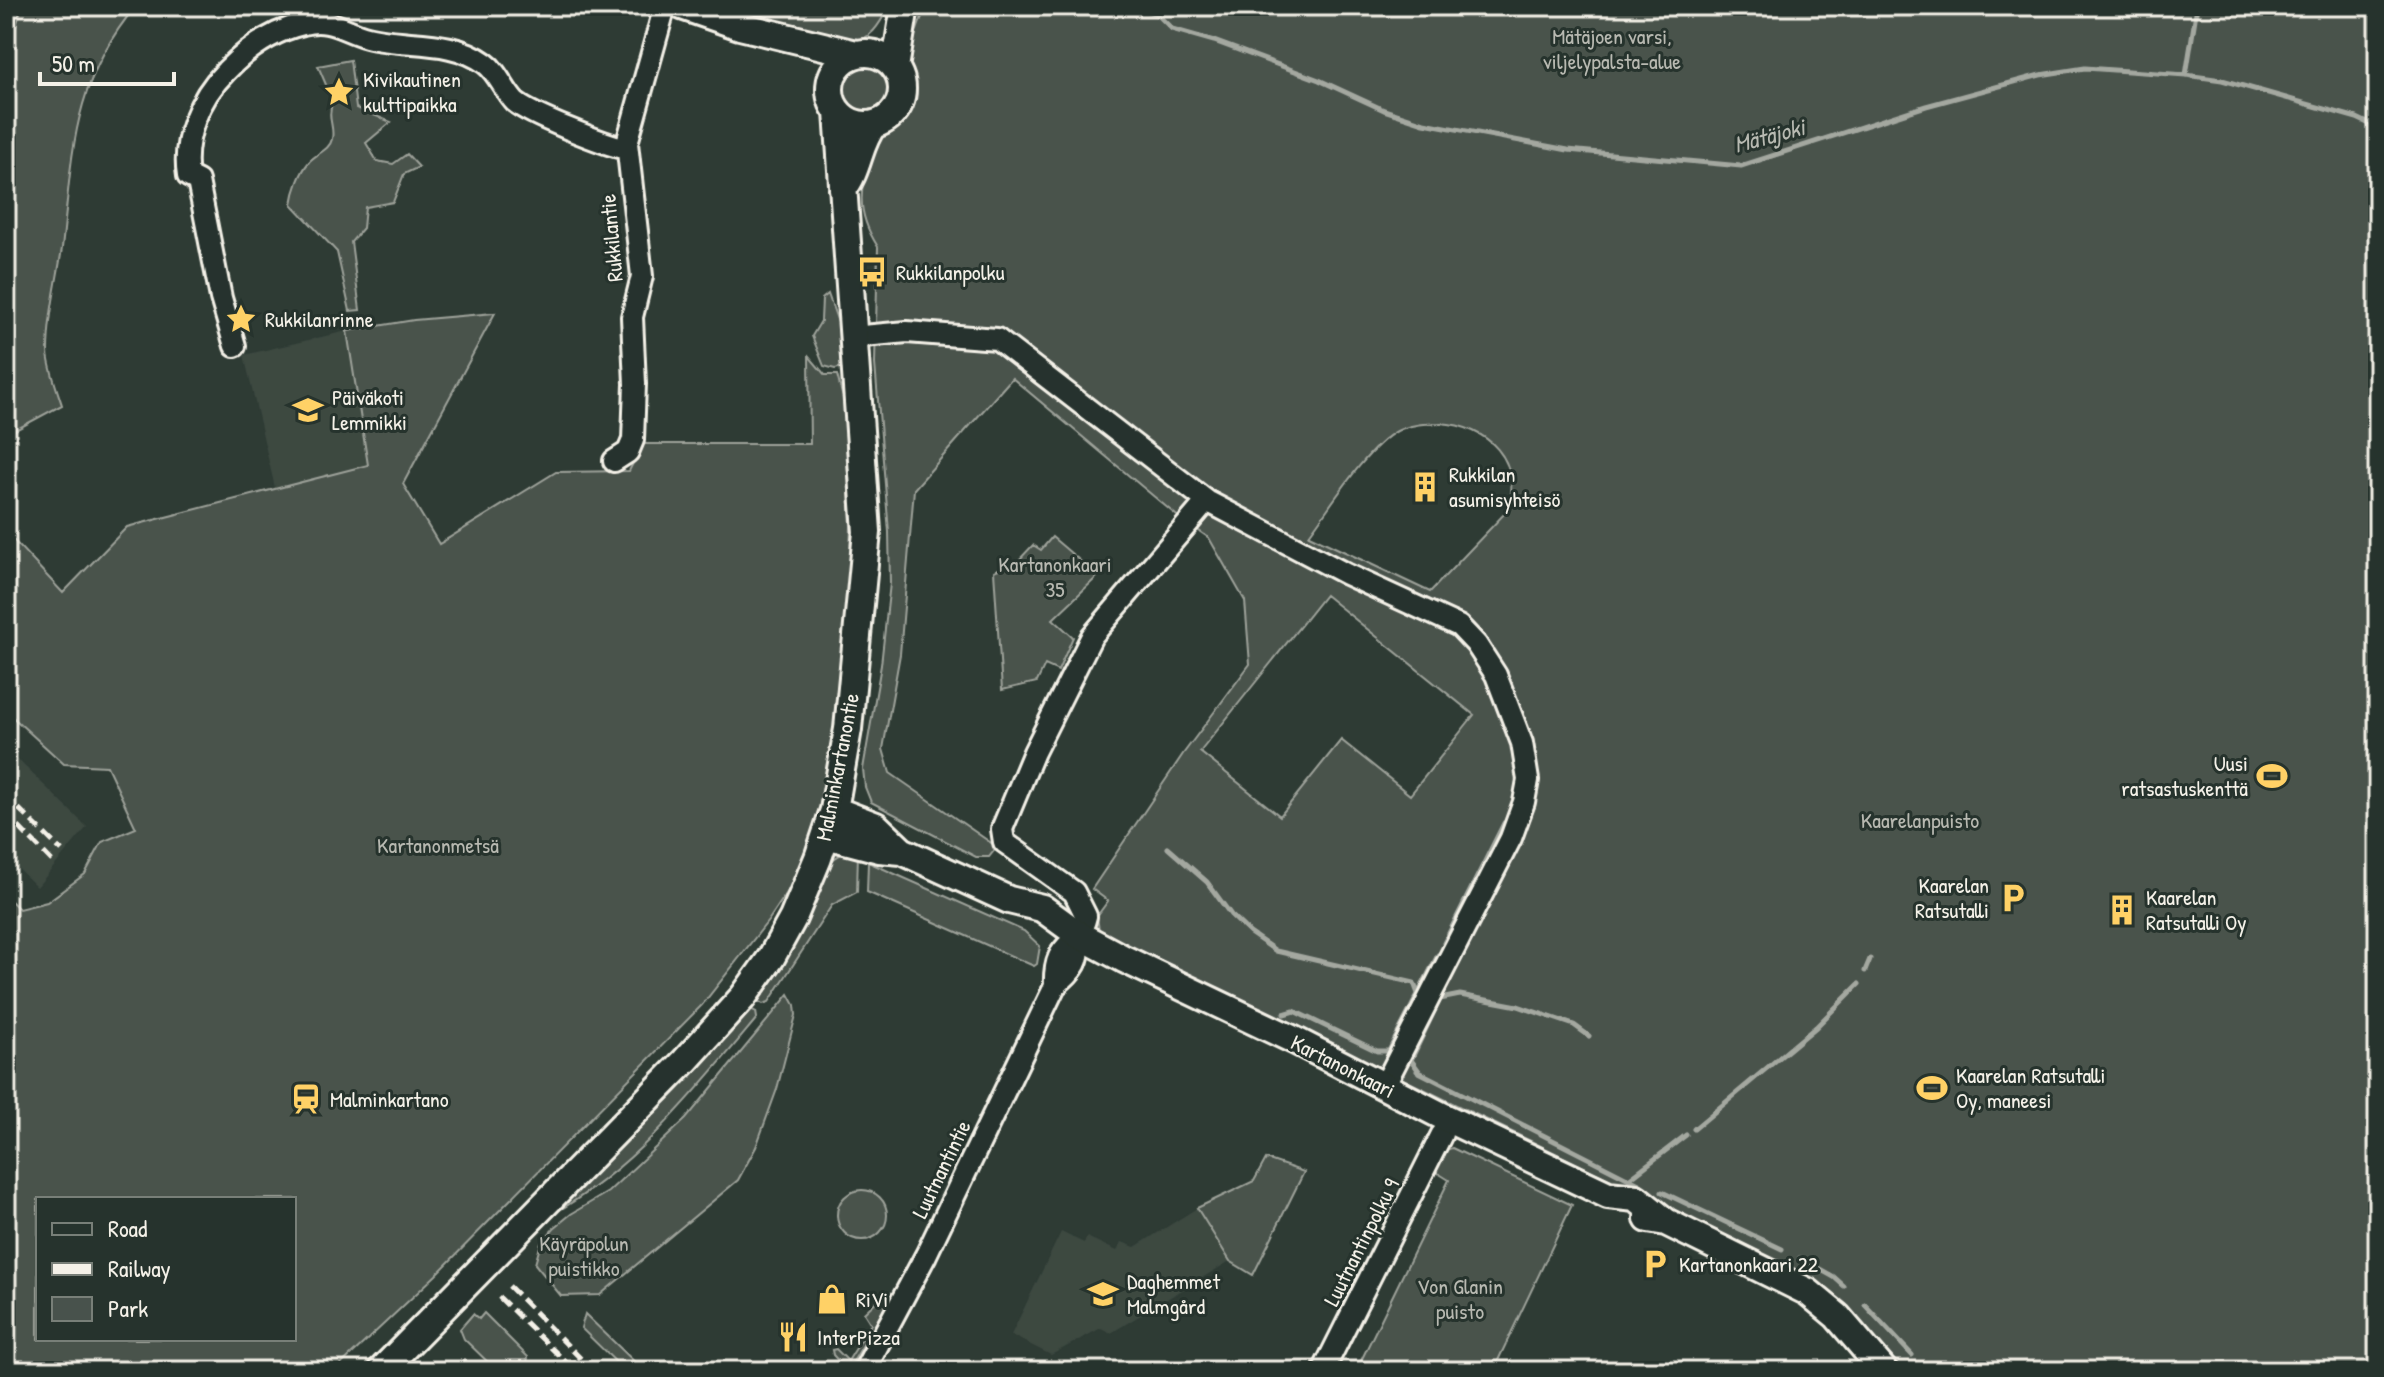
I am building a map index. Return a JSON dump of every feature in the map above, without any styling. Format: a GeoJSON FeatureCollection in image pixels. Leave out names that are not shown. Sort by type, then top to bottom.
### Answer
{"type":"FeatureCollection","features":[{"type":"Feature","properties":{"kind":"main road"},"geometry":{"type":"LineString","coordinates":[[682,6],[702,15],[792,40],[861,53],[877,54],[895,68],[900,77],[901,96],[891,114],[874,124],[859,124],[838,112],[830,97],[830,80],[840,63],[861,53],[876,43],[903,6]]}},
{"type":"Feature","properties":{"kind":"main road"},"geometry":{"type":"LineString","coordinates":[[895,68],[903,6]]}},
{"type":"Feature","properties":{"kind":"main road"},"geometry":{"type":"LineString","coordinates":[[792,40],[810,52],[830,80]]}},
{"type":"Feature","properties":{"kind":"main road","name":"Malminkartanontie"},"geometry":{"type":"LineString","coordinates":[[381,1371],[685,1061],[743,997],[771,958],[793,918],[830,822],[855,678],[867,532],[838,112]]}},
{"type":"Feature","properties":{"kind":"main road","name":"Malminkartanontie"},"geometry":{"type":"LineString","coordinates":[[843,189],[851,180],[868,131],[874,124]]}},
{"type":"Feature","properties":{"kind":"main road","name":"Kartanonkaari"},"geometry":{"type":"LineString","coordinates":[[830,822],[876,826],[902,851],[1009,900],[1042,908],[1079,935],[1176,985],[1608,1195],[1636,1198],[1666,1222],[1808,1292],[1837,1316],[1884,1371]]}},
{"type":"Feature","properties":{"kind":"street","name":"Rukkilantie"},"geometry":{"type":"LineString","coordinates":[[614,461],[628,452],[633,440],[635,384],[632,317],[642,276],[627,149],[630,126],[665,6]]}},
{"type":"Feature","properties":{"kind":"street"},"geometry":{"type":"LineString","coordinates":[[235,346],[221,298],[198,181],[188,176],[187,149],[200,107],[218,78],[243,53],[269,37],[303,24],[325,20],[368,37],[444,47],[487,64],[516,103],[602,143],[627,149]]}},
{"type":"Feature","properties":{"kind":"street"},"geometry":{"type":"LineString","coordinates":[[852,337],[907,332],[997,339],[1207,501],[1346,574],[1459,626],[1476,644],[1496,675],[1522,743],[1528,780],[1524,802],[1511,838],[1384,1086]]}},
{"type":"Feature","properties":{"kind":"street","name":"Luutnantintie"},"geometry":{"type":"LineString","coordinates":[[864,1371],[926,1255],[1055,986],[1072,971],[1080,954],[1079,935],[1086,916],[1074,892],[1004,842],[1002,829],[1034,752],[1092,636],[1207,501]]}},
{"type":"Feature","properties":{"kind":"street","name":"Luutnantinpolku 9"},"geometry":{"type":"LineString","coordinates":[[1323,1371],[1442,1134]]}},
{"type":"Feature","properties":{"kind":"shaded area","name":"Päiväkoti Lemmikki"},"geometry":{"type":"Polygon","coordinates":[[[347,331],[369,465],[275,488],[244,355],[347,331]]]}},
{"type":"Feature","properties":{"kind":"shaded area"},"geometry":{"type":"Polygon","coordinates":[[[6,748],[87,827],[37,887],[6,857],[6,748]]]}},
{"type":"Feature","properties":{"kind":"shaded area","name":"Daghemmet Malmgård"},"geometry":{"type":"Polygon","coordinates":[[[1197,1208],[1230,1261],[1111,1333],[1101,1328],[1051,1355],[1011,1335],[1061,1232],[1084,1243],[1087,1237],[1117,1251],[1122,1242],[1135,1247],[1197,1208]]]}},
{"type":"Feature","properties":{"kind":"green space"},"geometry":{"type":"Polygon","coordinates":[[[22,6],[136,6],[99,63],[87,92],[73,150],[48,339],[50,365],[62,405],[6,435],[6,32],[9,24],[16,26],[22,6]]]}},
{"type":"Feature","properties":{"kind":"green space"},"geometry":{"type":"Polygon","coordinates":[[[712,6],[889,6],[873,31],[863,39],[848,44],[712,6]]]}},
{"type":"Feature","properties":{"kind":"green space","name":"Kaarelanpuisto"},"geometry":{"type":"Polygon","coordinates":[[[926,6],[2378,6],[2378,1371],[1900,1371],[1847,1308],[1808,1276],[1099,931],[1097,916],[1108,901],[1092,889],[1183,754],[1250,664],[1245,601],[1209,538],[1176,515],[1012,378],[914,489],[900,654],[883,749],[890,773],[997,847],[989,857],[976,857],[871,802],[863,769],[881,665],[890,583],[889,532],[875,364],[878,247],[864,217],[862,191],[876,134],[901,113],[909,98],[906,66],[911,62],[913,41],[926,6]],[[1440,423],[1407,427],[1385,439],[1338,494],[1309,535],[1430,592],[1507,511],[1511,493],[1506,462],[1498,449],[1473,431],[1440,423]],[[1325,595],[1200,752],[1280,816],[1341,740],[1410,795],[1474,715],[1325,595]]]}},
{"type":"Feature","properties":{"kind":"green space"},"geometry":{"type":"Polygon","coordinates":[[[350,60],[356,108],[391,122],[366,143],[377,161],[393,164],[407,154],[419,167],[404,174],[393,202],[365,207],[363,228],[351,242],[360,310],[350,311],[337,252],[292,204],[306,166],[332,139],[330,113],[333,101],[318,66],[350,60]]]}},
{"type":"Feature","properties":{"kind":"green space"},"geometry":{"type":"Polygon","coordinates":[[[866,64],[882,71],[889,87],[882,103],[866,110],[850,103],[843,87],[850,71],[866,64]]]}},
{"type":"Feature","properties":{"kind":"green space"},"geometry":{"type":"Polygon","coordinates":[[[828,294],[841,331],[843,367],[835,369],[824,366],[812,336],[821,321],[822,299],[828,294]]]}},
{"type":"Feature","properties":{"kind":"green space","name":"Kartanonmetsä"},"geometry":{"type":"Polygon","coordinates":[[[495,313],[403,484],[439,544],[556,472],[629,471],[643,444],[810,444],[809,356],[825,375],[837,375],[844,402],[851,526],[846,666],[826,788],[796,879],[768,921],[702,1005],[436,1275],[334,1371],[6,1371],[6,896],[19,909],[47,902],[85,874],[102,842],[136,828],[107,766],[64,764],[6,711],[6,532],[63,593],[127,527],[368,465],[347,331],[414,320],[495,313]]]}},
{"type":"Feature","properties":{"kind":"green space","name":"Kartanonkaari 35"},"geometry":{"type":"Polygon","coordinates":[[[1052,537],[1098,576],[1053,619],[1073,637],[1058,671],[1045,665],[1037,682],[1002,690],[994,571],[1019,560],[1033,545],[1041,550],[1052,537]]]}},
{"type":"Feature","properties":{"kind":"green space"},"geometry":{"type":"Polygon","coordinates":[[[858,851],[857,892],[832,905],[769,1002],[763,1004],[756,1000],[806,919],[832,860],[843,853],[858,851]]]}},
{"type":"Feature","properties":{"kind":"green space"},"geometry":{"type":"Polygon","coordinates":[[[868,862],[1024,931],[1040,946],[1037,964],[1034,966],[867,892],[868,862]]]}},
{"type":"Feature","properties":{"kind":"green space","name":"Käyräpolun puistikko"},"geometry":{"type":"Polygon","coordinates":[[[789,994],[796,1015],[777,1089],[756,1147],[738,1180],[600,1295],[561,1296],[535,1264],[541,1243],[571,1214],[608,1192],[686,1119],[789,994]]]}},
{"type":"Feature","properties":{"kind":"green space"},"geometry":{"type":"Polygon","coordinates":[[[749,1008],[756,1012],[757,1018],[663,1126],[610,1175],[551,1215],[749,1008]]]}},
{"type":"Feature","properties":{"kind":"green space","name":"Von Glanin puisto"},"geometry":{"type":"Polygon","coordinates":[[[1452,1148],[1572,1205],[1493,1371],[1356,1371],[1449,1180],[1430,1168],[1442,1151],[1452,1148]]]}},
{"type":"Feature","properties":{"kind":"green space"},"geometry":{"type":"Polygon","coordinates":[[[1266,1159],[1304,1172],[1253,1275],[1230,1261],[1197,1208],[1254,1181],[1266,1159]]]}},
{"type":"Feature","properties":{"kind":"green space"},"geometry":{"type":"Polygon","coordinates":[[[862,1190],[879,1198],[887,1215],[879,1232],[862,1240],[845,1232],[837,1215],[845,1198],[862,1190]]]}},
{"type":"Feature","properties":{"kind":"green space"},"geometry":{"type":"Polygon","coordinates":[[[883,1295],[888,1303],[851,1365],[842,1365],[832,1350],[836,1349],[848,1361],[871,1324],[864,1313],[883,1295]]]}},
{"type":"Feature","properties":{"kind":"green space"},"geometry":{"type":"Polygon","coordinates":[[[484,1313],[528,1357],[526,1371],[497,1371],[464,1339],[460,1329],[473,1314],[479,1319],[484,1313]]]}},
{"type":"Feature","properties":{"kind":"green space"},"geometry":{"type":"Polygon","coordinates":[[[585,1314],[644,1371],[618,1371],[621,1367],[581,1328],[585,1314]]]}},
{"type":"Feature","properties":{"kind":"waterway","name":"Mätäjoki"},"geometry":{"type":"LineString","coordinates":[[1132,6],[1157,14],[1172,29],[1214,41],[1319,80],[1384,110],[1424,123],[1568,150],[1741,166],[1926,106],[2040,75],[2085,68],[2222,80],[2357,118],[2378,128]]}},
{"type":"Feature","properties":{"kind":"waterway"},"geometry":{"type":"LineString","coordinates":[[2186,75],[2197,6]]}},
{"type":"Feature","properties":{"kind":"waterway"},"geometry":{"type":"LineString","coordinates":[[1444,943],[1504,823]]}},
{"type":"Feature","properties":{"kind":"waterway"},"geometry":{"type":"LineString","coordinates":[[1168,848],[1207,882],[1231,915],[1276,951],[1414,983],[1418,994]]}},
{"type":"Feature","properties":{"kind":"waterway"},"geometry":{"type":"LineString","coordinates":[[1284,1014],[1294,1011],[1377,1051],[1389,1051],[1438,955]]}},
{"type":"Feature","properties":{"kind":"waterway"},"geometry":{"type":"LineString","coordinates":[[1865,971],[1870,959]]}},
{"type":"Feature","properties":{"kind":"waterway"},"geometry":{"type":"LineString","coordinates":[[1694,1129],[1816,1027],[1859,984]]}},
{"type":"Feature","properties":{"kind":"waterway"},"geometry":{"type":"LineString","coordinates":[[1440,999],[1460,995],[1518,1006],[1574,1025],[1589,1036]]}},
{"type":"Feature","properties":{"kind":"waterway"},"geometry":{"type":"LineString","coordinates":[[1419,1071],[1411,1060],[1440,999]]}},
{"type":"Feature","properties":{"kind":"waterway"},"geometry":{"type":"LineString","coordinates":[[1417,1071],[1639,1184]]}},
{"type":"Feature","properties":{"kind":"waterway"},"geometry":{"type":"LineString","coordinates":[[1630,1178],[1686,1135]]}},
{"type":"Feature","properties":{"kind":"waterway"},"geometry":{"type":"LineString","coordinates":[[1662,1192],[1782,1249]]}},
{"type":"Feature","properties":{"kind":"waterway"},"geometry":{"type":"LineString","coordinates":[[1800,1258],[1844,1286]]}},
{"type":"Feature","properties":{"kind":"waterway"},"geometry":{"type":"LineString","coordinates":[[1865,1305],[1912,1355]]}},
{"type":"Feature","properties":{"kind":"railway"},"geometry":{"type":"LineString","coordinates":[[6,796],[62,851]]}},
{"type":"Feature","properties":{"kind":"railway"},"geometry":{"type":"LineString","coordinates":[[6,814],[52,861]]}},
{"type":"Feature","properties":{"kind":"railway"},"geometry":{"type":"LineString","coordinates":[[509,1286],[593,1371]]}},
{"type":"Feature","properties":{"kind":"railway"},"geometry":{"type":"LineString","coordinates":[[499,1297],[575,1371]]}},
{"type":"Feature","properties":{"kind":"place","name":"Kivikautinen kulttipaikka"},"geometry":{"type":"Point","coordinates":[339,92]}},
{"type":"Feature","properties":{"kind":"place","name":"Rukkilanpolku"},"geometry":{"type":"Point","coordinates":[872,272]}},
{"type":"Feature","properties":{"kind":"place","name":"Rukkilanrinne"},"geometry":{"type":"Point","coordinates":[241,319]}},
{"type":"Feature","properties":{"kind":"place","name":"Päiväkoti Lemmikki"},"geometry":{"type":"Point","coordinates":[308,410]}},
{"type":"Feature","properties":{"kind":"place","name":"Rukkilan asumisyhteisö"},"geometry":{"type":"Point","coordinates":[1425,487]}},
{"type":"Feature","properties":{"kind":"place","name":"Uusi ratsastuskenttä"},"geometry":{"type":"Point","coordinates":[2272,776]}},
{"type":"Feature","properties":{"kind":"place","name":"Kaarelan Ratsutalli"},"geometry":{"type":"Point","coordinates":[2013,898]}},
{"type":"Feature","properties":{"kind":"place","name":"Kaarelan Ratsutalli Oy"},"geometry":{"type":"Point","coordinates":[2122,910]}},
{"type":"Feature","properties":{"kind":"place","name":"Kaarelan Ratsutalli Oy, maneesi"},"geometry":{"type":"Point","coordinates":[1932,1088]}},
{"type":"Feature","properties":{"kind":"place","name":"Malminkartano"},"geometry":{"type":"Point","coordinates":[306,1099]}},
{"type":"Feature","properties":{"kind":"place","name":"Kartanonkaari 22"},"geometry":{"type":"Point","coordinates":[1655,1264]}},
{"type":"Feature","properties":{"kind":"place","name":"Daghemmet Malmgård"},"geometry":{"type":"Point","coordinates":[1103,1294]}},
{"type":"Feature","properties":{"kind":"place","name":"RiVi"},"geometry":{"type":"Point","coordinates":[832,1299]}},
{"type":"Feature","properties":{"kind":"place","name":"InterPizza"},"geometry":{"type":"Point","coordinates":[793,1337]}},
{"type":"Feature","properties":{"kind":"park label","name":"Mätäjoen varsi, viljelypalsta-alue"},"geometry":{"type":"Point","coordinates":[1612,48]}}]}
